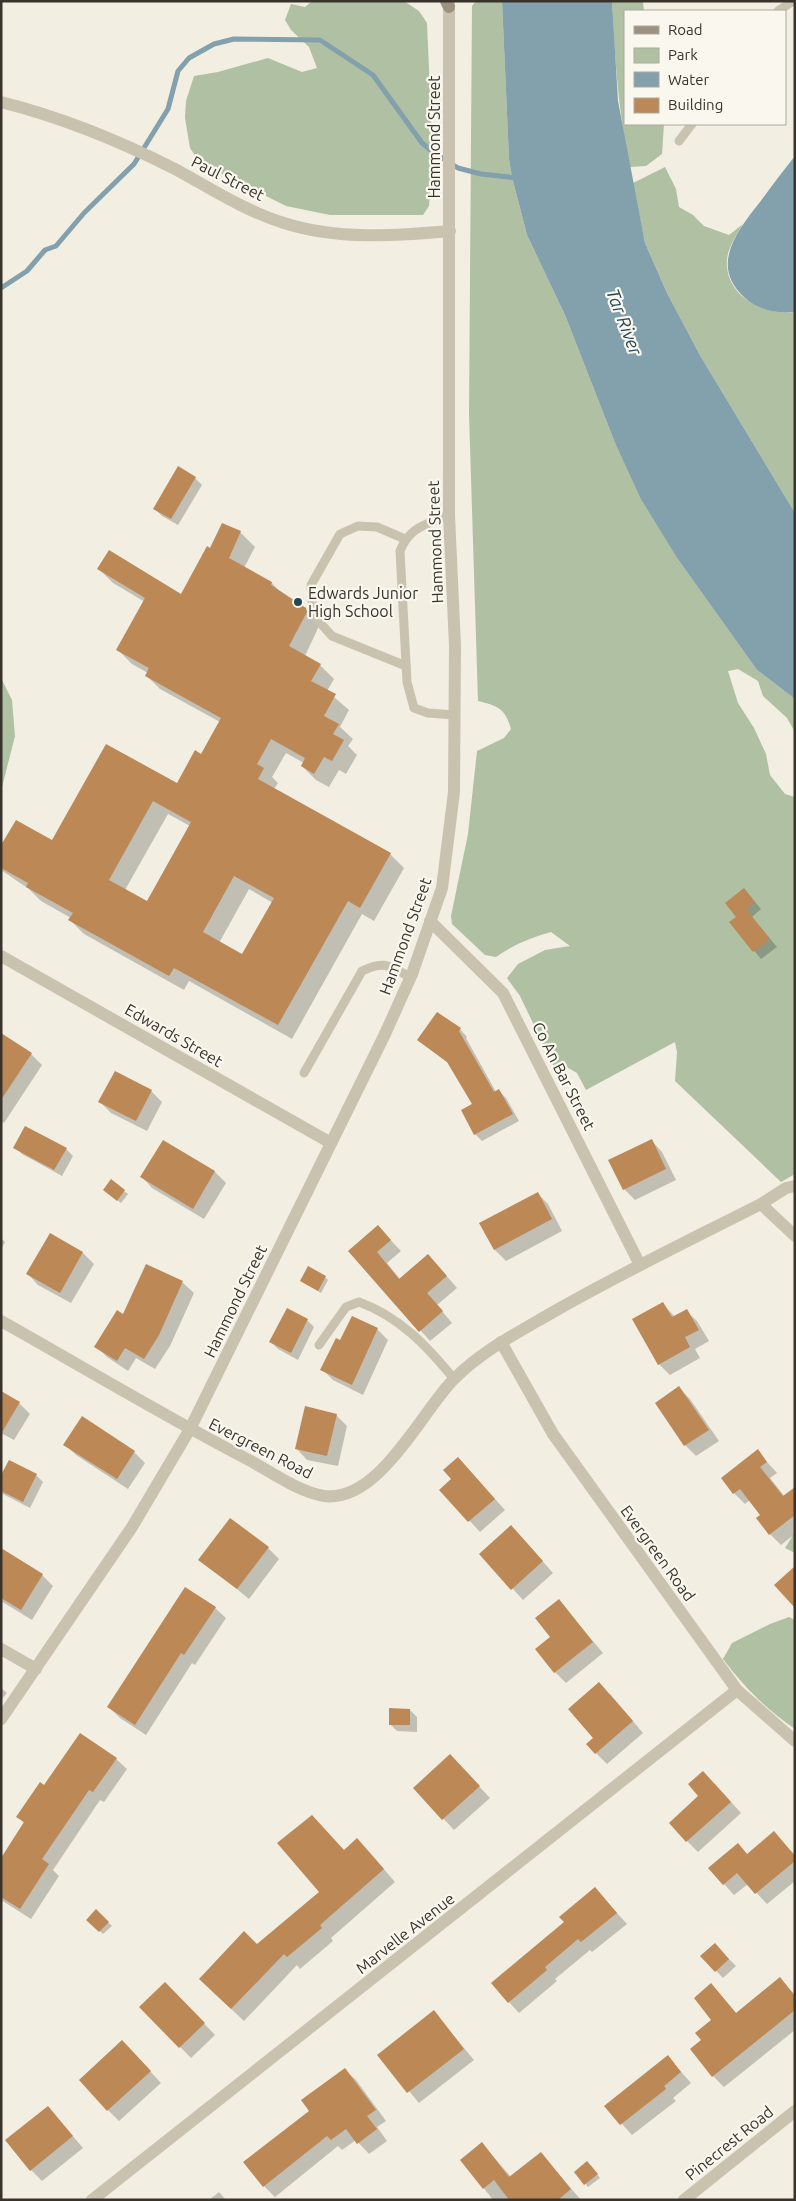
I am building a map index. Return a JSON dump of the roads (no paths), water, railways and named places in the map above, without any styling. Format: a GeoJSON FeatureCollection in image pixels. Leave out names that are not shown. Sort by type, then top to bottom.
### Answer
{"type":"FeatureCollection","features":[{"type":"Feature","properties":{"kind":"street","name":"Hammond Street"},"geometry":{"type":"LineString","coordinates":[[1,1719],[132,1527],[190,1429],[385,1034],[410,978],[442,888],[454,792],[455,715],[449,515],[450,231],[448,3]]}},
{"type":"Feature","properties":{"kind":"street","name":"Paul Street"},"geometry":{"type":"LineString","coordinates":[[1,102],[38,111],[135,149],[244,207],[284,224],[329,232],[368,236],[450,231]]}},
{"type":"Feature","properties":{"kind":"street","name":"Co An Bar Street"},"geometry":{"type":"LineString","coordinates":[[430,921],[503,992],[640,1265]]}},
{"type":"Feature","properties":{"kind":"street","name":"Edwards Street"},"geometry":{"type":"LineString","coordinates":[[1,956],[331,1143]]}},
{"type":"Feature","properties":{"kind":"street","name":"Evergreen Road"},"geometry":{"type":"LineString","coordinates":[[1,1321],[190,1429],[302,1488],[325,1496],[350,1492],[386,1468],[454,1379],[501,1342],[640,1265],[761,1204],[786,1188],[795,1186]]}},
{"type":"Feature","properties":{"kind":"street"},"geometry":{"type":"LineString","coordinates":[[761,1204],[795,1236]]}},
{"type":"Feature","properties":{"kind":"street","name":"Evergreen Road"},"geometry":{"type":"LineString","coordinates":[[501,1342],[553,1434],[737,1690],[795,1741]]}},
{"type":"Feature","properties":{"kind":"street"},"geometry":{"type":"LineString","coordinates":[[1,1649],[36,1669]]}},
{"type":"Feature","properties":{"kind":"street","name":"Marvelle Avenue"},"geometry":{"type":"LineString","coordinates":[[92,2200],[737,1690]]}},
{"type":"Feature","properties":{"kind":"street","name":"Pinecrest Road"},"geometry":{"type":"LineString","coordinates":[[684,2200],[795,2111]]}},
{"type":"Feature","properties":{"kind":"lane"},"geometry":{"type":"LineString","coordinates":[[780,10],[793,1]]}},
{"type":"Feature","properties":{"kind":"lane"},"geometry":{"type":"LineString","coordinates":[[679,141],[691,125]]}},
{"type":"Feature","properties":{"kind":"lane"},"geometry":{"type":"LineString","coordinates":[[449,515],[412,530],[405,539],[400,551],[407,682],[414,708],[428,713],[455,715]]}},
{"type":"Feature","properties":{"kind":"lane"},"geometry":{"type":"LineString","coordinates":[[405,539],[377,527],[358,526],[340,534],[311,585],[313,614],[332,636],[406,666]]}},
{"type":"Feature","properties":{"kind":"lane"},"geometry":{"type":"LineString","coordinates":[[304,1073],[362,971],[376,964],[387,965],[410,978]]}},
{"type":"Feature","properties":{"kind":"lane"},"geometry":{"type":"LineString","coordinates":[[319,1345],[346,1307],[359,1302],[378,1309],[424,1343],[454,1379]]}},
{"type":"Feature","properties":{"kind":"water","name":"Tar River"},"geometry":{"type":"Polygon","coordinates":[[[502,1],[612,1],[618,101],[645,243],[667,293],[701,357],[795,513],[795,699],[757,670],[677,558],[641,499],[615,443],[565,315],[527,235],[509,159],[502,1]]]}},
{"type":"Feature","properties":{"kind":"water"},"geometry":{"type":"Polygon","coordinates":[[[795,156],[795,312],[782,312],[756,306],[745,298],[734,286],[729,274],[728,261],[730,249],[743,225],[795,156]]]}},
{"type":"Feature","properties":{"kind":"waterway"},"geometry":{"type":"LineString","coordinates":[[1,288],[27,271],[45,250],[56,246],[84,213],[134,164],[168,109],[178,71],[189,58],[214,44],[234,39],[320,40],[373,75],[422,143],[433,152],[458,168],[481,174],[518,178]]}},
{"type":"Feature","properties":{"kind":"place","name":"Edwards Junior High School"},"geometry":{"type":"Point","coordinates":[298,602]}}]}
